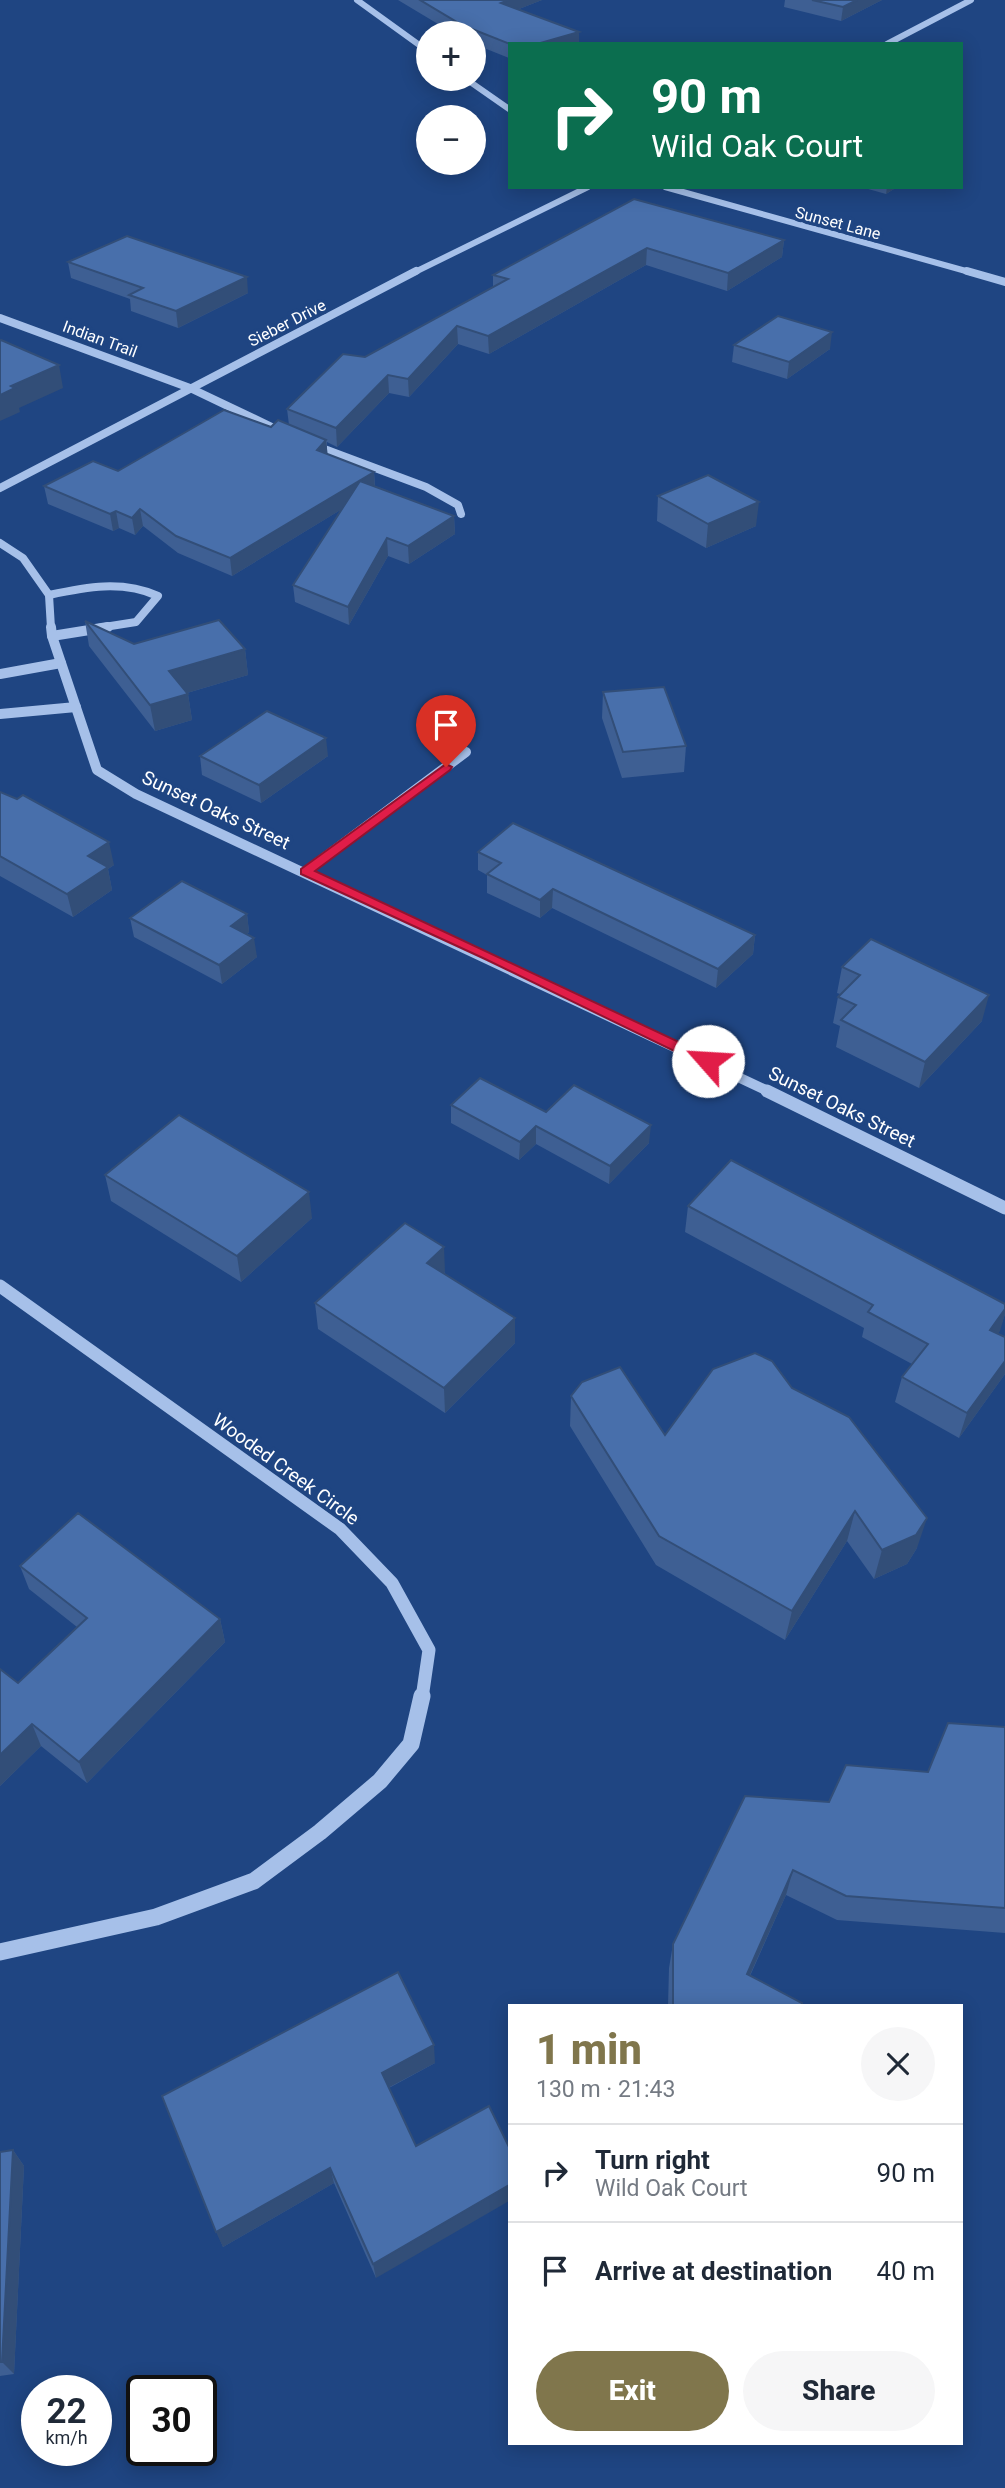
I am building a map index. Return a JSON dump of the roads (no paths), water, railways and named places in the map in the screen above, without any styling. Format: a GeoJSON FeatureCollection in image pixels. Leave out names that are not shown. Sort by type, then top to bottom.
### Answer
{"type":"FeatureCollection","features":[{"type":"Feature","properties":{"kind":"street"},"geometry":{"type":"LineString","coordinates":[[357,0],[416,43]]}},
{"type":"Feature","properties":{"kind":"street"},"geometry":{"type":"LineString","coordinates":[[891,42],[971,0]]}},
{"type":"Feature","properties":{"kind":"street"},"geometry":{"type":"LineString","coordinates":[[483,91],[508,108]]}},
{"type":"Feature","properties":{"kind":"street","name":"Sieber Drive"},"geometry":{"type":"LineString","coordinates":[[0,488],[458,250],[585,189]]}},
{"type":"Feature","properties":{"kind":"street","name":"Sunset Lane"},"geometry":{"type":"LineString","coordinates":[[672,189],[1005,282]]}},
{"type":"Feature","properties":{"kind":"street","name":"Indian Trail"},"geometry":{"type":"LineString","coordinates":[[0,318],[190,388]]}},
{"type":"Feature","properties":{"kind":"street"},"geometry":{"type":"LineString","coordinates":[[190,388],[288,435]]}},
{"type":"Feature","properties":{"kind":"street"},"geometry":{"type":"LineString","coordinates":[[298,439],[426,487],[458,505],[461,514]]}},
{"type":"Feature","properties":{"kind":"street","name":"Sunset Oaks Street"},"geometry":{"type":"LineString","coordinates":[[0,543],[23,558],[48,596],[52,636],[97,770],[136,794],[489,956],[1005,1208]]}},
{"type":"Feature","properties":{"kind":"street"},"geometry":{"type":"LineString","coordinates":[[48,596],[91,586],[142,587],[158,596],[136,622],[52,636]]}},
{"type":"Feature","properties":{"kind":"street"},"geometry":{"type":"LineString","coordinates":[[0,674],[61,663]]}},
{"type":"Feature","properties":{"kind":"street"},"geometry":{"type":"LineString","coordinates":[[0,714],[76,707]]}},
{"type":"Feature","properties":{"kind":"street"},"geometry":{"type":"LineString","coordinates":[[305,872],[466,752]]}},
{"type":"Feature","properties":{"kind":"street","name":"Wooded Creek Circle"},"geometry":{"type":"LineString","coordinates":[[0,1286],[340,1529],[392,1583],[429,1650],[421,1714],[411,1744],[380,1781],[320,1832],[254,1881],[156,1917],[0,1952]]}}]}
